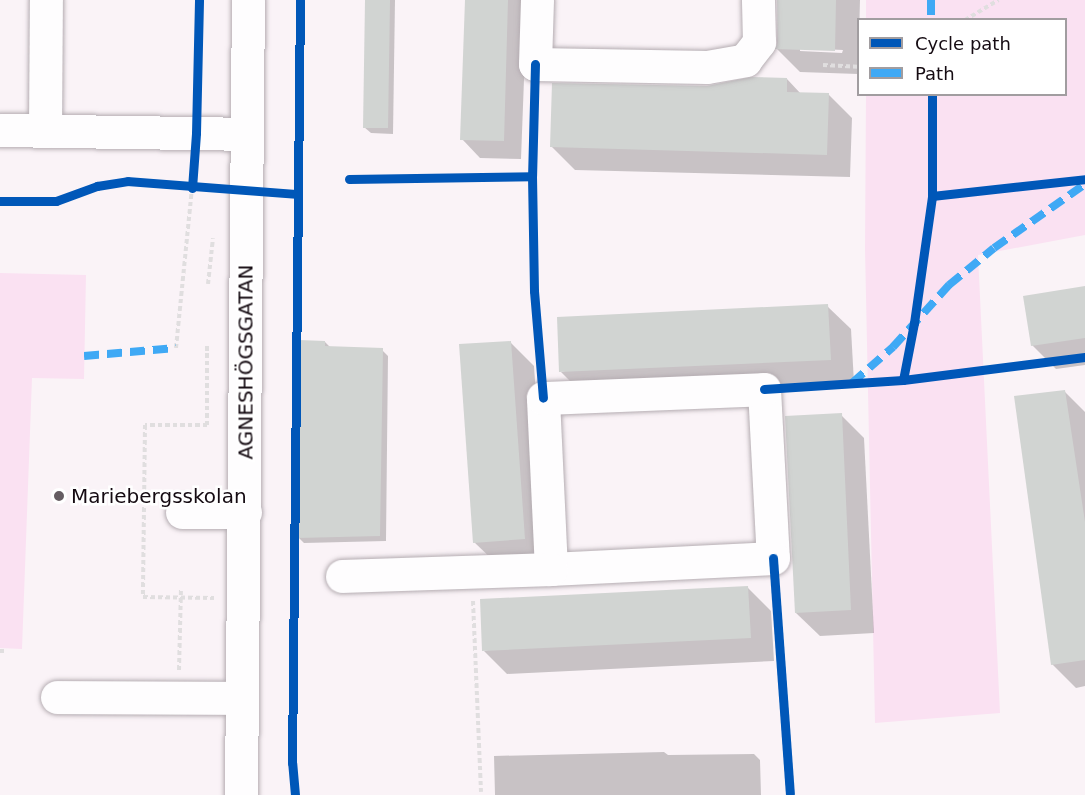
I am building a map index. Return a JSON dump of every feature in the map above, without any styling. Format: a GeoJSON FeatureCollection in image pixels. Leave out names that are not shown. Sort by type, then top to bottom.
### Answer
{"type":"FeatureCollection","features":[{"type":"Feature","properties":{"kind":"street"},"geometry":{"type":"LineString","coordinates":[[45,131],[46,0]]}},
{"type":"Feature","properties":{"kind":"street","name":"AGNESHÖGSGATAN"},"geometry":{"type":"LineString","coordinates":[[241,795],[248,0]]}},
{"type":"Feature","properties":{"kind":"street"},"geometry":{"type":"LineString","coordinates":[[537,0],[536,64],[707,67],[745,60],[759,42],[758,0]]}},
{"type":"Feature","properties":{"kind":"street"},"geometry":{"type":"LineString","coordinates":[[0,130],[246,134]]}},
{"type":"Feature","properties":{"kind":"street"},"geometry":{"type":"LineString","coordinates":[[342,576],[551,569],[773,558],[764,389],[543,398],[551,569]]}},
{"type":"Feature","properties":{"kind":"street"},"geometry":{"type":"LineString","coordinates":[[182,512],[245,512]]}},
{"type":"Feature","properties":{"kind":"street"},"geometry":{"type":"LineString","coordinates":[[57,697],[242,698]]}},
{"type":"Feature","properties":{"kind":"path"},"geometry":{"type":"LineString","coordinates":[[967,18],[998,0]]}},
{"type":"Feature","properties":{"kind":"path"},"geometry":{"type":"LineString","coordinates":[[823,65],[857,68]]}},
{"type":"Feature","properties":{"kind":"path"},"geometry":{"type":"LineString","coordinates":[[176,348],[192,188]]}},
{"type":"Feature","properties":{"kind":"path"},"geometry":{"type":"LineString","coordinates":[[208,284],[214,233]]}},
{"type":"Feature","properties":{"kind":"path"},"geometry":{"type":"LineString","coordinates":[[471,572],[481,792]]}},
{"type":"Feature","properties":{"kind":"path"},"geometry":{"type":"LineString","coordinates":[[178,698],[181,588]]}},
{"type":"Feature","properties":{"kind":"shaded area"},"geometry":{"type":"Polygon","coordinates":[[[866,0],[1085,0],[1085,235],[978,255],[1000,713],[875,723],[865,249],[866,96],[1067,96],[1067,18],[866,18],[866,0]]]}},
{"type":"Feature","properties":{"kind":"shaded area"},"geometry":{"type":"Polygon","coordinates":[[[0,273],[86,275],[84,379],[32,378],[22,649],[0,648],[0,273]]]}},
{"type":"Feature","properties":{"kind":"building"},"geometry":{"type":"Polygon","coordinates":[[[365,0],[390,0],[388,128],[363,128],[365,0]]]}},
{"type":"Feature","properties":{"kind":"building"},"geometry":{"type":"Polygon","coordinates":[[[465,0],[508,0],[504,141],[460,140],[465,0]]]}},
{"type":"Feature","properties":{"kind":"building"},"geometry":{"type":"Polygon","coordinates":[[[777,0],[836,0],[835,51],[775,49],[778,42],[777,0]]]}},
{"type":"Feature","properties":{"kind":"building"},"geometry":{"type":"Polygon","coordinates":[[[751,77],[787,78],[787,92],[829,93],[827,155],[550,147],[552,83],[707,86],[751,77]]]}},
{"type":"Feature","properties":{"kind":"building"},"geometry":{"type":"Polygon","coordinates":[[[1085,286],[1085,338],[1031,346],[1023,296],[1085,286]]]}},
{"type":"Feature","properties":{"kind":"building"},"geometry":{"type":"Polygon","coordinates":[[[828,304],[831,360],[559,372],[557,317],[828,304]]]}},
{"type":"Feature","properties":{"kind":"building"},"geometry":{"type":"Polygon","coordinates":[[[299,340],[325,341],[325,346],[383,348],[380,536],[297,538],[299,340]]]}},
{"type":"Feature","properties":{"kind":"building"},"geometry":{"type":"Polygon","coordinates":[[[511,341],[525,539],[473,543],[459,344],[511,341]]]}},
{"type":"Feature","properties":{"kind":"building"},"geometry":{"type":"Polygon","coordinates":[[[1065,390],[1085,522],[1085,660],[1051,665],[1014,396],[1065,390]]]}},
{"type":"Feature","properties":{"kind":"building"},"geometry":{"type":"Polygon","coordinates":[[[842,413],[851,610],[795,613],[785,416],[842,413]]]}},
{"type":"Feature","properties":{"kind":"building"},"geometry":{"type":"Polygon","coordinates":[[[748,586],[751,638],[482,651],[480,599],[748,586]]]}},
{"type":"Feature","properties":{"kind":"marked path"},"geometry":{"type":"LineString","coordinates":[[931,0],[931,18]]}},
{"type":"Feature","properties":{"kind":"marked path"},"geometry":{"type":"LineString","coordinates":[[852,383],[893,347],[949,285],[994,248],[1085,184]]}},
{"type":"Feature","properties":{"kind":"marked path"},"geometry":{"type":"LineString","coordinates":[[84,356],[176,348]]}},
{"type":"Feature","properties":{"kind":"cycle path"},"geometry":{"type":"LineString","coordinates":[[192,188],[196,133],[199,0]]}},
{"type":"Feature","properties":{"kind":"cycle path"},"geometry":{"type":"LineString","coordinates":[[295,795],[292,763],[300,0]]}},
{"type":"Feature","properties":{"kind":"cycle path"},"geometry":{"type":"LineString","coordinates":[[535,64],[532,176],[534,291],[543,398]]}},
{"type":"Feature","properties":{"kind":"cycle path"},"geometry":{"type":"LineString","coordinates":[[903,380],[914,323],[932,196],[932,96]]}},
{"type":"Feature","properties":{"kind":"cycle path"},"geometry":{"type":"LineString","coordinates":[[349,179],[532,176]]}},
{"type":"Feature","properties":{"kind":"cycle path"},"geometry":{"type":"LineString","coordinates":[[932,196],[1085,179]]}},
{"type":"Feature","properties":{"kind":"cycle path"},"geometry":{"type":"LineString","coordinates":[[0,201],[56,201],[97,186],[128,181],[298,194]]}},
{"type":"Feature","properties":{"kind":"cycle path"},"geometry":{"type":"LineString","coordinates":[[764,389],[903,380],[1085,357]]}},
{"type":"Feature","properties":{"kind":"cycle path"},"geometry":{"type":"LineString","coordinates":[[773,558],[790,793]]}},
{"type":"Feature","properties":{"kind":"place","name":"Mariebergsskolan"},"geometry":{"type":"Point","coordinates":[59,496]}}]}
